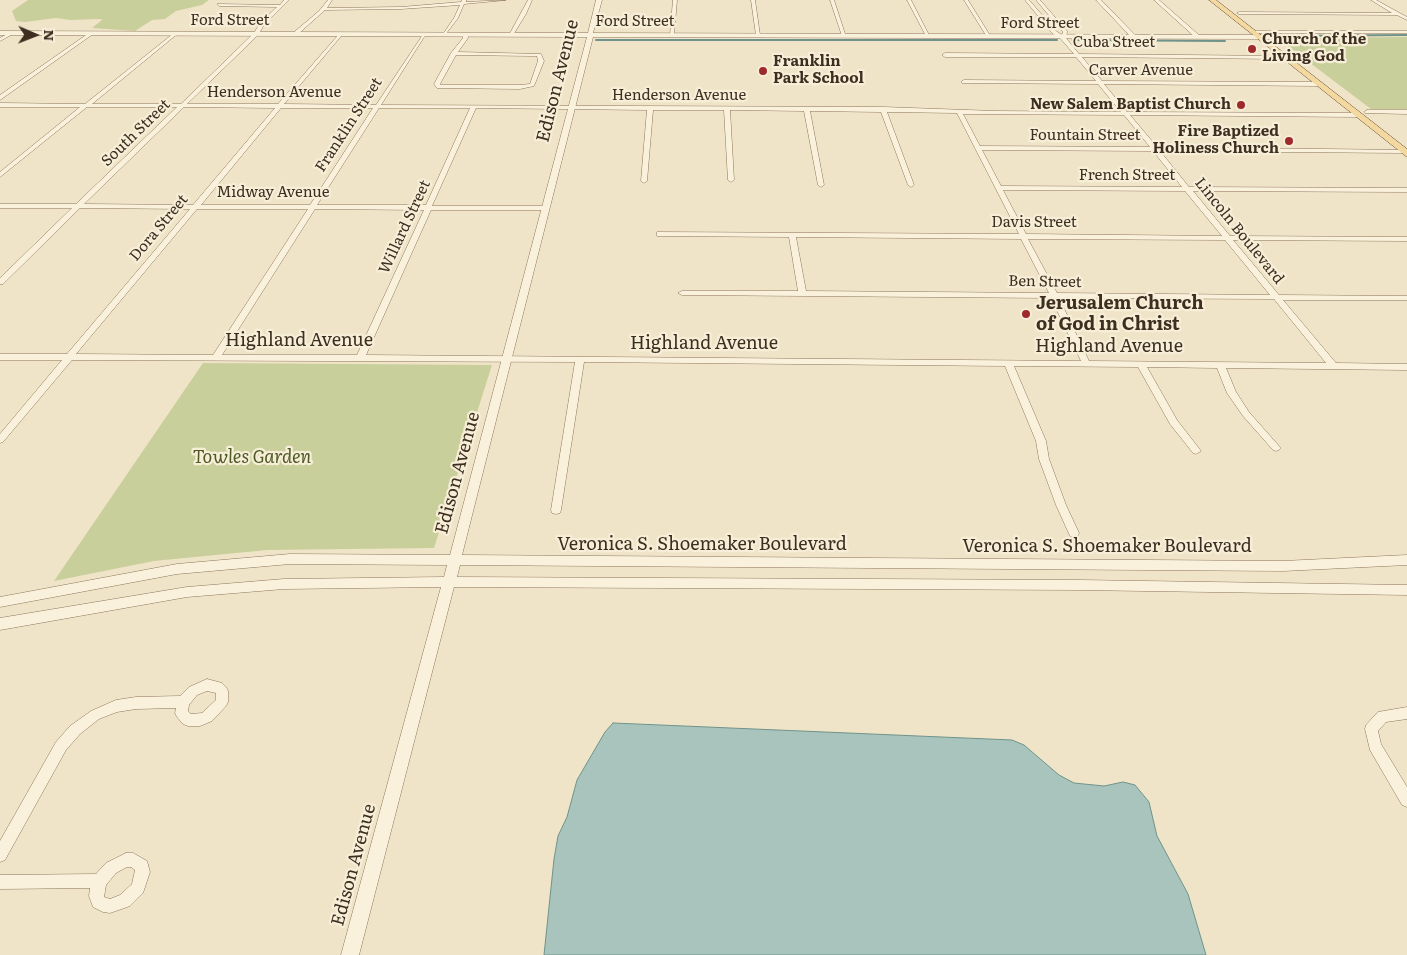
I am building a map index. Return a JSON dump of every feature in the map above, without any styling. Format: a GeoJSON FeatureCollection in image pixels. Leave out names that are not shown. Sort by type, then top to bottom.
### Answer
{"type":"FeatureCollection","features":[{"type":"Feature","properties":{"kind":"main road"},"geometry":{"type":"LineString","coordinates":[[1212,0],[1363,113],[1406,149]]}},
{"type":"Feature","properties":{"kind":"main road"},"geometry":{"type":"LineString","coordinates":[[1222,0],[1240,13],[1284,57],[1346,106],[1363,113]]}},
{"type":"Feature","properties":{"kind":"street","name":"South Street"},"geometry":{"type":"LineString","coordinates":[[0,282],[256,34],[262,24],[287,0]]}},
{"type":"Feature","properties":{"kind":"street"},"geometry":{"type":"LineString","coordinates":[[295,34],[324,9],[330,0]]}},
{"type":"Feature","properties":{"kind":"street"},"geometry":{"type":"LineString","coordinates":[[392,8],[397,0]]}},
{"type":"Feature","properties":{"kind":"street"},"geometry":{"type":"LineString","coordinates":[[324,9],[392,8],[504,0]]}},
{"type":"Feature","properties":{"kind":"street"},"geometry":{"type":"LineString","coordinates":[[511,34],[524,14],[530,0]]}},
{"type":"Feature","properties":{"kind":"street","name":"Edison Avenue"},"geometry":{"type":"LineString","coordinates":[[350,955],[508,359],[598,0]]}},
{"type":"Feature","properties":{"kind":"street"},"geometry":{"type":"LineString","coordinates":[[672,35],[675,0]]}},
{"type":"Feature","properties":{"kind":"street"},"geometry":{"type":"LineString","coordinates":[[753,0],[758,36]]}},
{"type":"Feature","properties":{"kind":"street"},"geometry":{"type":"LineString","coordinates":[[832,0],[844,36]]}},
{"type":"Feature","properties":{"kind":"street"},"geometry":{"type":"LineString","coordinates":[[909,0],[928,36]]}},
{"type":"Feature","properties":{"kind":"street"},"geometry":{"type":"LineString","coordinates":[[966,0],[989,36]]}},
{"type":"Feature","properties":{"kind":"street","name":"Lincoln Boulevard"},"geometry":{"type":"LineString","coordinates":[[1027,0],[1054,32],[1063,37],[1226,238],[1333,366]]}},
{"type":"Feature","properties":{"kind":"street","name":"Lincoln Boulevard"},"geometry":{"type":"LineString","coordinates":[[1038,0],[1065,32],[1063,37]]}},
{"type":"Feature","properties":{"kind":"street"},"geometry":{"type":"LineString","coordinates":[[1098,0],[1134,37]]}},
{"type":"Feature","properties":{"kind":"street"},"geometry":{"type":"LineString","coordinates":[[1156,0],[1198,37]]}},
{"type":"Feature","properties":{"kind":"street"},"geometry":{"type":"LineString","coordinates":[[1373,0],[1407,19]]}},
{"type":"Feature","properties":{"kind":"street"},"geometry":{"type":"LineString","coordinates":[[445,34],[456,18],[463,2]]}},
{"type":"Feature","properties":{"kind":"street"},"geometry":{"type":"LineString","coordinates":[[219,5],[281,6]]}},
{"type":"Feature","properties":{"kind":"street"},"geometry":{"type":"LineString","coordinates":[[1240,13],[1398,14]]}},
{"type":"Feature","properties":{"kind":"street","name":"Ford Street"},"geometry":{"type":"LineString","coordinates":[[0,34],[1198,37],[1407,32]]}},
{"type":"Feature","properties":{"kind":"street"},"geometry":{"type":"LineString","coordinates":[[0,40],[11,34]]}},
{"type":"Feature","properties":{"kind":"street"},"geometry":{"type":"LineString","coordinates":[[0,98],[91,34]]}},
{"type":"Feature","properties":{"kind":"street"},"geometry":{"type":"LineString","coordinates":[[0,175],[174,34]]}},
{"type":"Feature","properties":{"kind":"street","name":"Dora Street"},"geometry":{"type":"LineString","coordinates":[[0,440],[340,34]]}},
{"type":"Feature","properties":{"kind":"street","name":"Franklin Street"},"geometry":{"type":"LineString","coordinates":[[216,357],[424,34]]}},
{"type":"Feature","properties":{"kind":"street"},"geometry":{"type":"LineString","coordinates":[[454,53],[539,55],[541,61],[532,85],[520,87],[439,87],[437,84],[454,53],[466,38],[465,34]]}},
{"type":"Feature","properties":{"kind":"street","name":"Cuba Street"},"geometry":{"type":"LineString","coordinates":[[945,55],[1284,57]]}},
{"type":"Feature","properties":{"kind":"street","name":"Carver Avenue"},"geometry":{"type":"LineString","coordinates":[[964,82],[1318,84]]}},
{"type":"Feature","properties":{"kind":"street","name":"Henderson Avenue"},"geometry":{"type":"LineString","coordinates":[[0,105],[883,109],[1125,114],[1407,112]]}},
{"type":"Feature","properties":{"kind":"street","name":"Willard Street"},"geometry":{"type":"LineString","coordinates":[[360,358],[474,106]]}},
{"type":"Feature","properties":{"kind":"street"},"geometry":{"type":"LineString","coordinates":[[644,181],[650,108]]}},
{"type":"Feature","properties":{"kind":"street"},"geometry":{"type":"LineString","coordinates":[[727,109],[732,180]]}},
{"type":"Feature","properties":{"kind":"street"},"geometry":{"type":"LineString","coordinates":[[807,109],[821,186]]}},
{"type":"Feature","properties":{"kind":"street"},"geometry":{"type":"LineString","coordinates":[[883,109],[911,185]]}},
{"type":"Feature","properties":{"kind":"street"},"geometry":{"type":"LineString","coordinates":[[959,112],[1024,236],[1086,363]]}},
{"type":"Feature","properties":{"kind":"street","name":"Fountain Street"},"geometry":{"type":"LineString","coordinates":[[977,148],[1406,149]]}},
{"type":"Feature","properties":{"kind":"street","name":"French Street"},"geometry":{"type":"LineString","coordinates":[[998,188],[1407,190]]}},
{"type":"Feature","properties":{"kind":"street","name":"Midway Avenue"},"geometry":{"type":"LineString","coordinates":[[0,206],[546,208]]}},
{"type":"Feature","properties":{"kind":"street","name":"Davis Street"},"geometry":{"type":"LineString","coordinates":[[660,234],[1407,239]]}},
{"type":"Feature","properties":{"kind":"street"},"geometry":{"type":"LineString","coordinates":[[792,235],[802,293]]}},
{"type":"Feature","properties":{"kind":"street","name":"Ben Street"},"geometry":{"type":"LineString","coordinates":[[682,293],[1407,298]]}},
{"type":"Feature","properties":{"kind":"street","name":"Highland Avenue"},"geometry":{"type":"LineString","coordinates":[[0,357],[580,359],[1407,367]]}},
{"type":"Feature","properties":{"kind":"street"},"geometry":{"type":"LineString","coordinates":[[556,510],[580,359]]}},
{"type":"Feature","properties":{"kind":"street"},"geometry":{"type":"LineString","coordinates":[[1008,363],[1041,441],[1044,459],[1061,506],[1074,533]]}},
{"type":"Feature","properties":{"kind":"street"},"geometry":{"type":"LineString","coordinates":[[1141,364],[1173,422],[1196,451]]}},
{"type":"Feature","properties":{"kind":"street"},"geometry":{"type":"LineString","coordinates":[[1220,365],[1232,393],[1246,414],[1276,448]]}},
{"type":"Feature","properties":{"kind":"street","name":"Veronica S. Shoemaker Boulevard"},"geometry":{"type":"LineString","coordinates":[[0,602],[177,569],[290,559],[1283,566],[1407,560]]}},
{"type":"Feature","properties":{"kind":"street"},"geometry":{"type":"LineString","coordinates":[[0,624],[188,592],[284,584],[448,582],[1079,585],[1407,590]]}},
{"type":"Feature","properties":{"kind":"street"},"geometry":{"type":"LineString","coordinates":[[0,855],[57,753],[75,730],[95,715],[116,706],[136,703],[184,702]]}},
{"type":"Feature","properties":{"kind":"street"},"geometry":{"type":"LineString","coordinates":[[1407,713],[1383,716],[1371,729],[1375,746],[1407,800]]}},
{"type":"Feature","properties":{"kind":"street"},"geometry":{"type":"LineString","coordinates":[[0,882],[99,881]]}},
{"type":"Feature","properties":{"kind":"green space"},"geometry":{"type":"Polygon","coordinates":[[[28,0],[209,0],[202,5],[176,11],[165,19],[152,20],[135,31],[92,28],[101,19],[70,20],[56,18],[25,22],[16,21],[12,11],[28,0]]]}},
{"type":"Feature","properties":{"kind":"green space"},"geometry":{"type":"Polygon","coordinates":[[[1407,37],[1407,109],[1371,109],[1277,38],[1407,37]]]}},
{"type":"Feature","properties":{"kind":"green space","name":"Towles Garden"},"geometry":{"type":"Polygon","coordinates":[[[203,363],[492,365],[434,548],[267,550],[154,561],[54,581],[203,363]]]}},
{"type":"Feature","properties":{"kind":"water"},"geometry":{"type":"Polygon","coordinates":[[[613,723],[1012,740],[1024,745],[1059,775],[1074,783],[1104,786],[1123,782],[1135,785],[1149,802],[1157,836],[1188,894],[1206,955],[544,955],[558,836],[567,817],[577,780],[605,732],[613,723]]]}},
{"type":"Feature","properties":{"kind":"waterway"},"geometry":{"type":"LineString","coordinates":[[1280,36],[1407,35]]}},
{"type":"Feature","properties":{"kind":"waterway"},"geometry":{"type":"LineString","coordinates":[[596,40],[1057,40]]}},
{"type":"Feature","properties":{"kind":"waterway"},"geometry":{"type":"LineString","coordinates":[[1072,40],[1225,41]]}},
{"type":"Feature","properties":{"kind":"place","name":"Church of the Living God"},"geometry":{"type":"Point","coordinates":[1252,49]}},
{"type":"Feature","properties":{"kind":"place","name":"Franklin Park School"},"geometry":{"type":"Point","coordinates":[763,71]}},
{"type":"Feature","properties":{"kind":"place","name":"New Salem Baptist Church"},"geometry":{"type":"Point","coordinates":[1241,105]}},
{"type":"Feature","properties":{"kind":"place","name":"Fire Baptized Holiness Church"},"geometry":{"type":"Point","coordinates":[1289,141]}},
{"type":"Feature","properties":{"kind":"place","name":"Jerusalem Church of God in Christ"},"geometry":{"type":"Point","coordinates":[1026,314]}}]}
